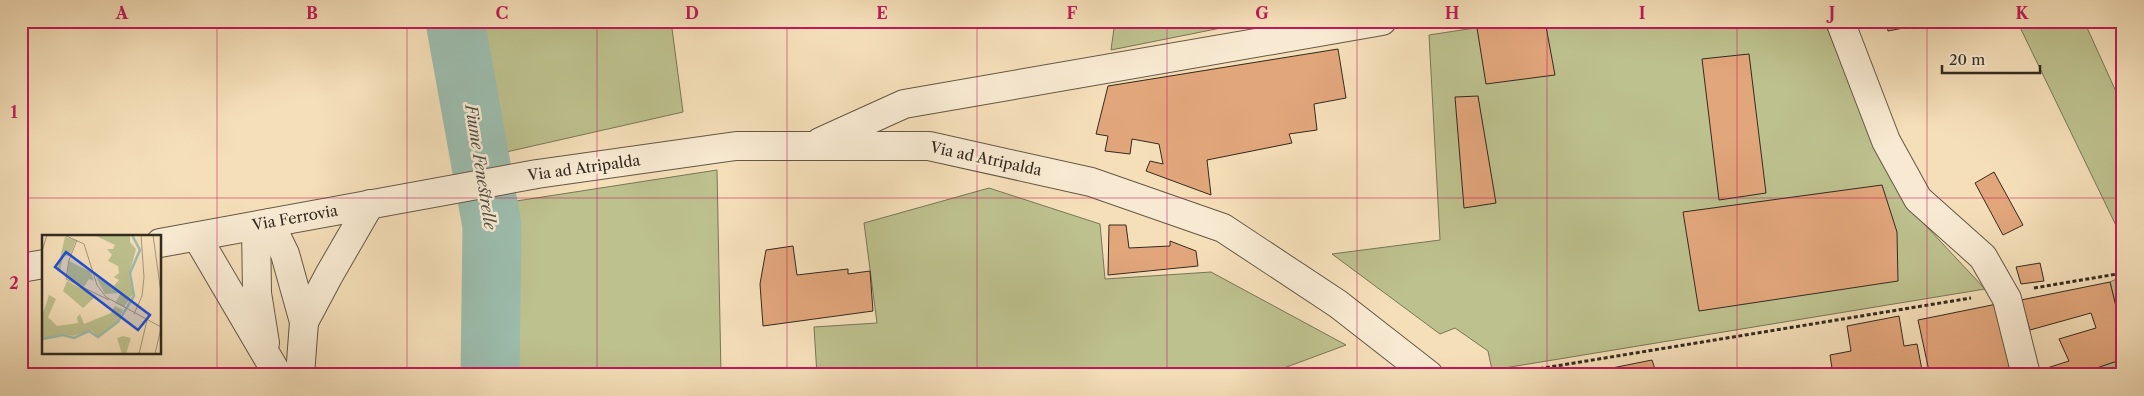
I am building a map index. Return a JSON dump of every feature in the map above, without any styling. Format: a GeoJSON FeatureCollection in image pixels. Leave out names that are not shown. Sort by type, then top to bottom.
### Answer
{"type":"FeatureCollection","features":[{"type":"Feature","properties":{"kind":"street"},"geometry":{"type":"LineString","coordinates":[[809,146],[904,104],[1382,21]]}},
{"type":"Feature","properties":{"kind":"street"},"geometry":{"type":"LineString","coordinates":[[1840,21],[1886,141],[1918,199],[1983,257],[2007,299],[2026,375]]}},
{"type":"Feature","properties":{"kind":"street","name":"Via ad Atripalda"},"geometry":{"type":"LineString","coordinates":[[430,193],[537,174],[736,146],[929,146],[1091,182],[1223,228],[1338,304],[1429,375]]}},
{"type":"Feature","properties":{"kind":"street","name":"Via Ferrovia"},"geometry":{"type":"LineString","coordinates":[[161,243],[430,193]]}},
{"type":"Feature","properties":{"kind":"street"},"geometry":{"type":"LineString","coordinates":[[304,322],[329,274],[370,204]]}},
{"type":"Feature","properties":{"kind":"street"},"geometry":{"type":"LineString","coordinates":[[263,224],[285,254],[304,322],[300,375]]}},
{"type":"Feature","properties":{"kind":"street"},"geometry":{"type":"LineString","coordinates":[[263,224],[257,293],[273,367]]}},
{"type":"Feature","properties":{"kind":"street"},"geometry":{"type":"LineString","coordinates":[[197,236],[273,367]]}},
{"type":"Feature","properties":{"kind":"street"},"geometry":{"type":"LineString","coordinates":[[21,268],[42,264]]}},
{"type":"Feature","properties":{"kind":"path"},"geometry":{"type":"LineString","coordinates":[[1500,375],[2117,274]]}},
{"type":"Feature","properties":{"kind":"green space"},"geometry":{"type":"Polygon","coordinates":[[[469,21],[671,21],[683,112],[493,155],[469,21]]]}},
{"type":"Feature","properties":{"kind":"green space"},"geometry":{"type":"Polygon","coordinates":[[[1115,21],[1256,21],[1111,50],[1115,21]]]}},
{"type":"Feature","properties":{"kind":"green space"},"geometry":{"type":"Polygon","coordinates":[[[1520,21],[1824,21],[1872,135],[1913,212],[1985,289],[1492,370],[1488,351],[1455,328],[1440,334],[1332,254],[1440,240],[1429,35],[1520,21]]]}},
{"type":"Feature","properties":{"kind":"green space"},"geometry":{"type":"Polygon","coordinates":[[[2017,21],[2084,21],[2123,107],[2123,240],[2017,21]]]}},
{"type":"Feature","properties":{"kind":"green space"},"geometry":{"type":"Polygon","coordinates":[[[717,170],[721,375],[517,375],[510,202],[717,170]]]}},
{"type":"Feature","properties":{"kind":"green space"},"geometry":{"type":"Polygon","coordinates":[[[989,188],[1100,224],[1105,279],[1211,272],[1346,345],[1265,375],[817,375],[814,327],[877,323],[864,223],[989,188]]]}},
{"type":"Feature","properties":{"kind":"green space"},"geometry":{"type":"Polygon","coordinates":[[[2123,276],[2123,335],[2110,282],[2123,276]]]}},
{"type":"Feature","properties":{"kind":"green space"},"geometry":{"type":"Polygon","coordinates":[[[2123,359],[2123,375],[2076,375],[2123,359]]]}},
{"type":"Feature","properties":{"kind":"building"},"geometry":{"type":"Polygon","coordinates":[[[1545,21],[1555,75],[1486,84],[1477,28],[1545,21]]]}},
{"type":"Feature","properties":{"kind":"building"},"geometry":{"type":"Polygon","coordinates":[[[1886,21],[1939,21],[1888,31],[1886,21]]]}},
{"type":"Feature","properties":{"kind":"building"},"geometry":{"type":"Polygon","coordinates":[[[1338,49],[1346,98],[1314,104],[1317,130],[1289,134],[1292,143],[1207,160],[1211,195],[1146,171],[1150,161],[1163,164],[1159,144],[1132,139],[1130,154],[1105,151],[1108,136],[1096,134],[1108,86],[1338,49]]]}},
{"type":"Feature","properties":{"kind":"building"},"geometry":{"type":"Polygon","coordinates":[[[1749,54],[1766,193],[1719,200],[1702,59],[1749,54]]]}},
{"type":"Feature","properties":{"kind":"building"},"geometry":{"type":"Polygon","coordinates":[[[1478,96],[1496,203],[1464,208],[1455,97],[1478,96]]]}},
{"type":"Feature","properties":{"kind":"building"},"geometry":{"type":"Polygon","coordinates":[[[1994,172],[2023,225],[2003,235],[1975,183],[1994,172]]]}},
{"type":"Feature","properties":{"kind":"building"},"geometry":{"type":"Polygon","coordinates":[[[1882,185],[1897,232],[1898,281],[1699,311],[1683,212],[1882,185]]]}},
{"type":"Feature","properties":{"kind":"building"},"geometry":{"type":"Polygon","coordinates":[[[1109,225],[1126,225],[1129,248],[1170,246],[1170,241],[1196,251],[1198,266],[1108,275],[1109,225]]]}},
{"type":"Feature","properties":{"kind":"building"},"geometry":{"type":"Polygon","coordinates":[[[793,246],[797,275],[848,269],[848,274],[870,271],[873,311],[763,326],[760,284],[766,250],[793,246]]]}},
{"type":"Feature","properties":{"kind":"building"},"geometry":{"type":"Polygon","coordinates":[[[2040,263],[2044,281],[2021,284],[2016,267],[2040,263]]]}},
{"type":"Feature","properties":{"kind":"building"},"geometry":{"type":"Polygon","coordinates":[[[2110,282],[2123,335],[2123,359],[2076,375],[2047,375],[2044,369],[2069,361],[2059,339],[2096,328],[2091,313],[2030,330],[2021,300],[2110,282]]]}},
{"type":"Feature","properties":{"kind":"building"},"geometry":{"type":"Polygon","coordinates":[[[1997,304],[2011,375],[1945,375],[1944,368],[1929,371],[1918,320],[1997,304]]]}},
{"type":"Feature","properties":{"kind":"building"},"geometry":{"type":"Polygon","coordinates":[[[1899,316],[1904,346],[1917,344],[1923,375],[1833,375],[1830,355],[1851,351],[1847,326],[1899,316]]]}},
{"type":"Feature","properties":{"kind":"building"},"geometry":{"type":"Polygon","coordinates":[[[1652,360],[1657,375],[1577,375],[1652,360]]]}},
{"type":"Feature","properties":{"kind":"waterway","name":"Fiume Fenestrelle"},"geometry":{"type":"LineString","coordinates":[[455,21],[492,226],[490,375]]}}]}
